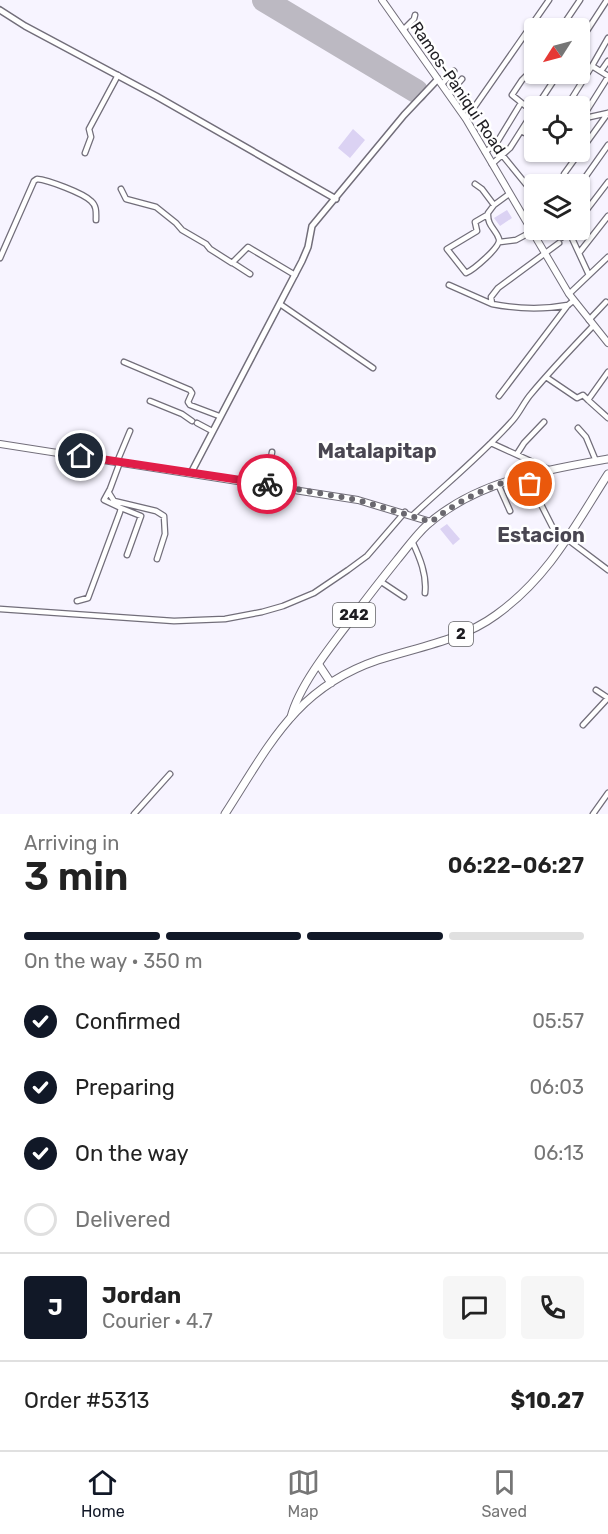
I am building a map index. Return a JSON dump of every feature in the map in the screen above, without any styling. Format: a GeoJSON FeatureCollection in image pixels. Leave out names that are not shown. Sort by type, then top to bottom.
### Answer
{"type":"FeatureCollection","features":[{"type":"Feature","properties":{"kind":"main road","name":"Ramos-Paniqui Road"},"geometry":{"type":"LineString","coordinates":[[382,0],[466,119],[524,220]]}},
{"type":"Feature","properties":{"kind":"main road","name":"Ramos-Paniqui Road"},"geometry":{"type":"LineString","coordinates":[[536,240],[569,294],[571,303],[608,342]]}},
{"type":"Feature","properties":{"kind":"main road"},"geometry":{"type":"LineString","coordinates":[[0,444],[358,500],[431,522]]}},
{"type":"Feature","properties":{"kind":"main road","name":"242"},"geometry":{"type":"LineString","coordinates":[[291,717],[296,701],[319,665],[380,581],[431,522],[453,506],[498,484],[526,475],[608,459]]}},
{"type":"Feature","properties":{"kind":"main road","name":"2"},"geometry":{"type":"LineString","coordinates":[[225,814],[270,742],[291,717],[331,683],[369,664],[455,637],[505,609],[537,580],[567,539],[608,474]]}},
{"type":"Feature","properties":{"kind":"main road"},"geometry":{"type":"LineString","coordinates":[[319,665],[331,683]]}},
{"type":"Feature","properties":{"kind":"street"},"geometry":{"type":"LineString","coordinates":[[536,18],[549,0]]}},
{"type":"Feature","properties":{"kind":"street"},"geometry":{"type":"LineString","coordinates":[[568,18],[580,0]]}},
{"type":"Feature","properties":{"kind":"street"},"geometry":{"type":"LineString","coordinates":[[590,25],[607,0]]}},
{"type":"Feature","properties":{"kind":"street"},"geometry":{"type":"LineString","coordinates":[[0,10],[336,199]]}},
{"type":"Feature","properties":{"kind":"street"},"geometry":{"type":"LineString","coordinates":[[403,30],[415,15]]}},
{"type":"Feature","properties":{"kind":"street"},"geometry":{"type":"LineString","coordinates":[[466,119],[524,35]]}},
{"type":"Feature","properties":{"kind":"street"},"geometry":{"type":"LineString","coordinates":[[573,96],[608,38]]}},
{"type":"Feature","properties":{"kind":"street"},"geometry":{"type":"LineString","coordinates":[[601,71],[608,61]]}},
{"type":"Feature","properties":{"kind":"street"},"geometry":{"type":"LineString","coordinates":[[590,104],[608,76],[592,66]]}},
{"type":"Feature","properties":{"kind":"street"},"geometry":{"type":"LineString","coordinates":[[191,473],[295,274],[308,247],[312,226],[399,120],[440,81],[454,71]]}},
{"type":"Feature","properties":{"kind":"street"},"geometry":{"type":"LineString","coordinates":[[85,153],[91,140],[89,129],[118,75]]}},
{"type":"Feature","properties":{"kind":"street"},"geometry":{"type":"LineString","coordinates":[[524,78],[512,93],[513,97],[524,105]]}},
{"type":"Feature","properties":{"kind":"street"},"geometry":{"type":"LineString","coordinates":[[449,94],[462,79]]}},
{"type":"Feature","properties":{"kind":"street"},"geometry":{"type":"LineString","coordinates":[[485,152],[496,144],[521,103]]}},
{"type":"Feature","properties":{"kind":"street"},"geometry":{"type":"LineString","coordinates":[[590,118],[608,113],[590,138]]}},
{"type":"Feature","properties":{"kind":"street"},"geometry":{"type":"LineString","coordinates":[[492,164],[502,156],[524,126]]}},
{"type":"Feature","properties":{"kind":"street"},"geometry":{"type":"LineString","coordinates":[[587,174],[608,145]]}},
{"type":"Feature","properties":{"kind":"street"},"geometry":{"type":"LineString","coordinates":[[502,156],[524,182]]}},
{"type":"Feature","properties":{"kind":"street"},"geometry":{"type":"LineString","coordinates":[[0,258],[34,181],[37,179],[90,200],[96,209],[96,220]]}},
{"type":"Feature","properties":{"kind":"street"},"geometry":{"type":"LineString","coordinates":[[590,206],[608,182]]}},
{"type":"Feature","properties":{"kind":"street"},"geometry":{"type":"LineString","coordinates":[[475,184],[482,189],[494,205]]}},
{"type":"Feature","properties":{"kind":"street"},"geometry":{"type":"LineString","coordinates":[[121,189],[126,199],[156,207],[182,230],[250,274]]}},
{"type":"Feature","properties":{"kind":"street"},"geometry":{"type":"LineString","coordinates":[[509,194],[494,205],[488,215],[475,222],[477,231],[447,250],[464,272],[468,273],[487,258],[500,242],[516,240],[524,236]]}},
{"type":"Feature","properties":{"kind":"street"},"geometry":{"type":"LineString","coordinates":[[488,215],[488,223],[500,242]]}},
{"type":"Feature","properties":{"kind":"street"},"geometry":{"type":"LineString","coordinates":[[579,254],[608,216]]}},
{"type":"Feature","properties":{"kind":"street"},"geometry":{"type":"LineString","coordinates":[[492,304],[491,297],[498,288],[560,240]]}},
{"type":"Feature","properties":{"kind":"street"},"geometry":{"type":"LineString","coordinates":[[573,240],[589,275]]}},
{"type":"Feature","properties":{"kind":"street"},"geometry":{"type":"LineString","coordinates":[[233,262],[248,246],[295,274]]}},
{"type":"Feature","properties":{"kind":"street"},"geometry":{"type":"LineString","coordinates":[[569,294],[608,257]]}},
{"type":"Feature","properties":{"kind":"street"},"geometry":{"type":"LineString","coordinates":[[449,285],[492,304],[534,309],[571,303]]}},
{"type":"Feature","properties":{"kind":"street"},"geometry":{"type":"LineString","coordinates":[[413,515],[450,480],[462,473],[513,419],[606,302]]}},
{"type":"Feature","properties":{"kind":"street"},"geometry":{"type":"LineString","coordinates":[[499,396],[571,303]]}},
{"type":"Feature","properties":{"kind":"street"},"geometry":{"type":"LineString","coordinates":[[280,304],[374,368]]}},
{"type":"Feature","properties":{"kind":"street"},"geometry":{"type":"LineString","coordinates":[[124,362],[190,390],[192,393],[189,405],[219,416]]}},
{"type":"Feature","properties":{"kind":"street"},"geometry":{"type":"LineString","coordinates":[[588,400],[608,372]]}},
{"type":"Feature","properties":{"kind":"street"},"geometry":{"type":"LineString","coordinates":[[546,377],[577,398],[583,395],[608,418]]}},
{"type":"Feature","properties":{"kind":"street"},"geometry":{"type":"LineString","coordinates":[[150,401],[182,414],[212,431]]}},
{"type":"Feature","properties":{"kind":"street"},"geometry":{"type":"LineString","coordinates":[[517,454],[544,422]]}},
{"type":"Feature","properties":{"kind":"street"},"geometry":{"type":"LineString","coordinates":[[578,428],[586,437],[596,461]]}},
{"type":"Feature","properties":{"kind":"street"},"geometry":{"type":"LineString","coordinates":[[127,555],[141,516],[106,502],[104,498],[109,493],[130,431]]}},
{"type":"Feature","properties":{"kind":"street"},"geometry":{"type":"LineString","coordinates":[[491,443],[549,470]]}},
{"type":"Feature","properties":{"kind":"street"},"geometry":{"type":"LineString","coordinates":[[267,484],[272,452]]}},
{"type":"Feature","properties":{"kind":"street"},"geometry":{"type":"LineString","coordinates":[[526,475],[553,528]]}},
{"type":"Feature","properties":{"kind":"street"},"geometry":{"type":"LineString","coordinates":[[498,484],[510,511]]}},
{"type":"Feature","properties":{"kind":"street"},"geometry":{"type":"LineString","coordinates":[[109,493],[114,501],[156,511],[164,516],[165,534],[157,559]]}},
{"type":"Feature","properties":{"kind":"street"},"geometry":{"type":"LineString","coordinates":[[76,601],[87,598],[121,508]]}},
{"type":"Feature","properties":{"kind":"street"},"geometry":{"type":"LineString","coordinates":[[0,609],[174,621],[225,618],[262,612],[314,593],[348,570],[367,555],[405,513]]}},
{"type":"Feature","properties":{"kind":"street"},"geometry":{"type":"LineString","coordinates":[[567,539],[608,570]]}},
{"type":"Feature","properties":{"kind":"street"},"geometry":{"type":"LineString","coordinates":[[412,542],[423,568],[426,581],[425,593]]}},
{"type":"Feature","properties":{"kind":"street"},"geometry":{"type":"LineString","coordinates":[[380,581],[404,597]]}},
{"type":"Feature","properties":{"kind":"street"},"geometry":{"type":"LineString","coordinates":[[583,724],[608,698],[596,690]]}},
{"type":"Feature","properties":{"kind":"street"},"geometry":{"type":"LineString","coordinates":[[134,814],[170,774]]}},
{"type":"Feature","properties":{"kind":"street"},"geometry":{"type":"LineString","coordinates":[[593,814],[608,793]]}},
{"type":"Feature","properties":{"kind":"shaded area"},"geometry":{"type":"Polygon","coordinates":[[[353,129],[365,140],[350,158],[338,148],[353,129]]]}},
{"type":"Feature","properties":{"kind":"shaded area"},"geometry":{"type":"Polygon","coordinates":[[[507,210],[512,218],[500,226],[494,218],[507,210]]]}},
{"type":"Feature","properties":{"kind":"shaded area"},"geometry":{"type":"Polygon","coordinates":[[[447,524],[460,539],[453,545],[440,529],[447,524]]]}},
{"type":"Feature","properties":{"kind":"runway"},"geometry":{"type":"LineString","coordinates":[[264,0],[416,91]]}},
{"type":"Feature","properties":{"kind":"way so far"},"geometry":{"type":"LineString","coordinates":[[267,484],[358,500],[431,522],[453,506],[498,484],[526,475],[530,484]]}},
{"type":"Feature","properties":{"kind":"district","name":"Matalapitap"},"geometry":{"type":"Point","coordinates":[377,451]}},
{"type":"Feature","properties":{"kind":"district","name":"Estacion"},"geometry":{"type":"Point","coordinates":[541,535]}},
{"type":"Feature","properties":{"kind":"route"},"geometry":{"type":"LineString","coordinates":[[81,456],[267,484]]}}]}
